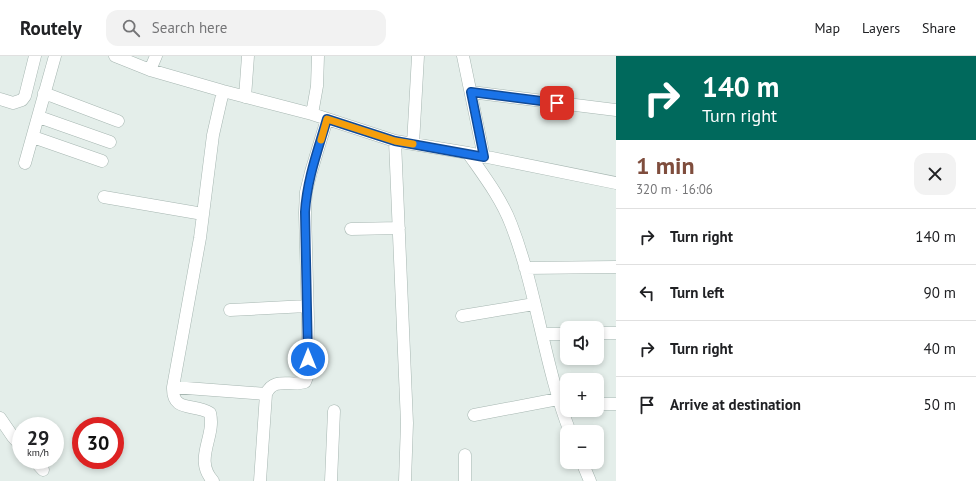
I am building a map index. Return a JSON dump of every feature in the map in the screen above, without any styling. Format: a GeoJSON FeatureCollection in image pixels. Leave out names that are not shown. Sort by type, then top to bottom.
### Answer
{"type":"FeatureCollection","features":[{"type":"Feature","properties":{"kind":"street"},"geometry":{"type":"LineString","coordinates":[[0,99],[13,102],[22,100],[25,96],[35,56]]}},
{"type":"Feature","properties":{"kind":"street"},"geometry":{"type":"LineString","coordinates":[[25,163],[55,56]]}},
{"type":"Feature","properties":{"kind":"street"},"geometry":{"type":"LineString","coordinates":[[115,56],[150,70],[312,114],[395,141],[616,183]]}},
{"type":"Feature","properties":{"kind":"street"},"geometry":{"type":"LineString","coordinates":[[150,70],[156,56]]}},
{"type":"Feature","properties":{"kind":"street"},"geometry":{"type":"LineString","coordinates":[[245,97],[248,56]]}},
{"type":"Feature","properties":{"kind":"street"},"geometry":{"type":"LineString","coordinates":[[312,114],[317,86],[318,56]]}},
{"type":"Feature","properties":{"kind":"street"},"geometry":{"type":"LineString","coordinates":[[413,144],[418,56]]}},
{"type":"Feature","properties":{"kind":"street"},"geometry":{"type":"LineString","coordinates":[[464,56],[484,157]]}},
{"type":"Feature","properties":{"kind":"street"},"geometry":{"type":"LineString","coordinates":[[209,479],[204,458],[212,420],[210,413],[204,409],[180,405],[172,396],[203,214],[213,135],[223,91]]}},
{"type":"Feature","properties":{"kind":"street"},"geometry":{"type":"LineString","coordinates":[[471,92],[616,110]]}},
{"type":"Feature","properties":{"kind":"street"},"geometry":{"type":"LineString","coordinates":[[44,93],[118,121]]}},
{"type":"Feature","properties":{"kind":"street"},"geometry":{"type":"LineString","coordinates":[[39,117],[110,142]]}},
{"type":"Feature","properties":{"kind":"street"},"geometry":{"type":"LineString","coordinates":[[260,481],[266,394],[268,389],[272,385],[282,383],[305,382],[307,377],[306,192],[327,119]]}},
{"type":"Feature","properties":{"kind":"street"},"geometry":{"type":"LineString","coordinates":[[33,137],[102,161]]}},
{"type":"Feature","properties":{"kind":"street"},"geometry":{"type":"LineString","coordinates":[[395,141],[407,423],[405,481]]}},
{"type":"Feature","properties":{"kind":"street"},"geometry":{"type":"LineString","coordinates":[[468,154],[498,196],[510,224],[525,268],[560,396]]}},
{"type":"Feature","properties":{"kind":"street"},"geometry":{"type":"LineString","coordinates":[[104,197],[203,214]]}},
{"type":"Feature","properties":{"kind":"street"},"geometry":{"type":"LineString","coordinates":[[351,229],[399,228]]}},
{"type":"Feature","properties":{"kind":"street"},"geometry":{"type":"LineString","coordinates":[[525,268],[616,267]]}},
{"type":"Feature","properties":{"kind":"street"},"geometry":{"type":"LineString","coordinates":[[462,316],[534,304]]}},
{"type":"Feature","properties":{"kind":"street"},"geometry":{"type":"LineString","coordinates":[[230,310],[307,306]]}},
{"type":"Feature","properties":{"kind":"street"},"geometry":{"type":"LineString","coordinates":[[604,333],[616,333]]}},
{"type":"Feature","properties":{"kind":"street"},"geometry":{"type":"LineString","coordinates":[[542,334],[560,334]]}},
{"type":"Feature","properties":{"kind":"street"},"geometry":{"type":"LineString","coordinates":[[173,387],[266,394]]}},
{"type":"Feature","properties":{"kind":"street"},"geometry":{"type":"LineString","coordinates":[[474,414],[560,403]]}},
{"type":"Feature","properties":{"kind":"street"},"geometry":{"type":"LineString","coordinates":[[604,404],[616,404]]}},
{"type":"Feature","properties":{"kind":"street"},"geometry":{"type":"LineString","coordinates":[[331,481],[334,411]]}},
{"type":"Feature","properties":{"kind":"street"},"geometry":{"type":"LineString","coordinates":[[0,418],[12,436]]}},
{"type":"Feature","properties":{"kind":"street"},"geometry":{"type":"LineString","coordinates":[[465,455],[465,481]]}},
{"type":"Feature","properties":{"kind":"street"},"geometry":{"type":"LineString","coordinates":[[585,469],[590,481]]}},
{"type":"Feature","properties":{"kind":"slow traffic"},"geometry":{"type":"LineString","coordinates":[[321,140],[327,119],[395,141],[413,144]]}},
{"type":"Feature","properties":{"kind":"route"},"geometry":{"type":"LineString","coordinates":[[308,359],[305,212],[306,192],[327,119],[395,141],[484,157],[471,92],[557,103]]}}]}
